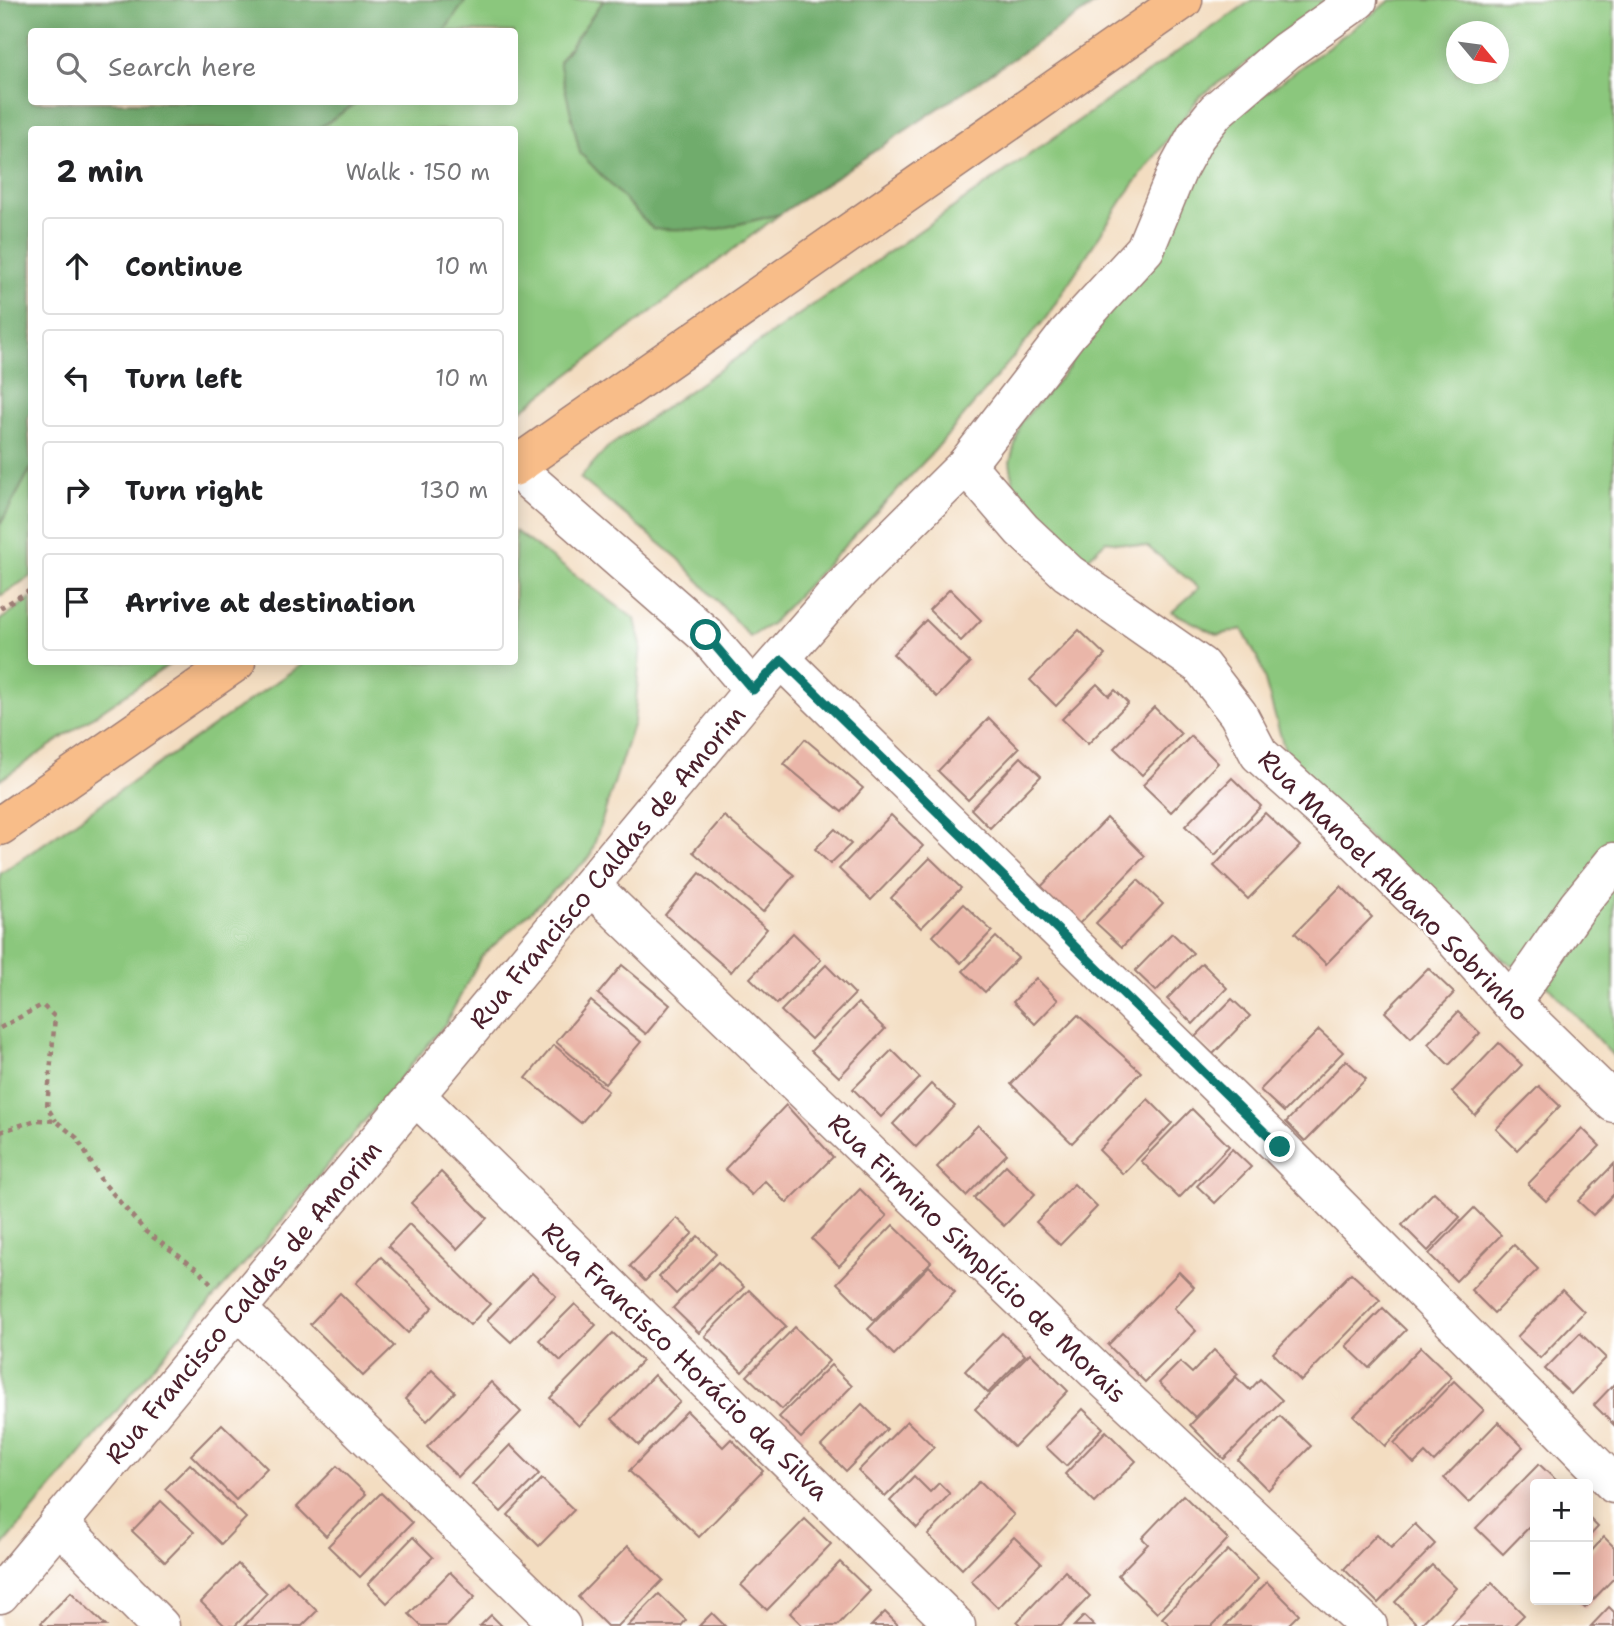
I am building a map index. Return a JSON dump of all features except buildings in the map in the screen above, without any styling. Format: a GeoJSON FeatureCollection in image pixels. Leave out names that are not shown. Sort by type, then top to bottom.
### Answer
{"type":"FeatureCollection","features":[{"type":"Feature","properties":{"kind":"highway"},"geometry":{"type":"LineString","coordinates":[[518,464],[1183,0]]}},
{"type":"Feature","properties":{"kind":"highway"},"geometry":{"type":"LineString","coordinates":[[0,826],[232,665]]}},
{"type":"Feature","properties":{"kind":"street","name":"Rua Francisco Caldas de Amorim"},"geometry":{"type":"LineString","coordinates":[[0,1594],[753,690],[782,660],[842,588],[966,465],[1060,342],[1145,249],[1178,169],[1196,136],[1216,111],[1286,51],[1358,0]]}},
{"type":"Feature","properties":{"kind":"street","name":"Rua Manoel Albano Sobrinho"},"geometry":{"type":"LineString","coordinates":[[966,465],[1022,530],[1068,573],[1201,666],[1238,714],[1259,754],[1357,842],[1447,931],[1511,1003],[1614,1103]]}},
{"type":"Feature","properties":{"kind":"street"},"geometry":{"type":"LineString","coordinates":[[518,470],[697,627],[753,690]]}},
{"type":"Feature","properties":{"kind":"street"},"geometry":{"type":"LineString","coordinates":[[782,660],[1280,1147],[1614,1484]]}},
{"type":"Feature","properties":{"kind":"street"},"geometry":{"type":"LineString","coordinates":[[1511,1003],[1578,906],[1614,862]]}},
{"type":"Feature","properties":{"kind":"street","name":"Rua Firmino Simplício de Morais"},"geometry":{"type":"LineString","coordinates":[[591,886],[1100,1375],[1368,1626]]}},
{"type":"Feature","properties":{"kind":"street","name":"Rua Francisco Horácio da Silva"},"geometry":{"type":"LineString","coordinates":[[416,1096],[956,1626]]}},
{"type":"Feature","properties":{"kind":"street"},"geometry":{"type":"LineString","coordinates":[[237,1309],[561,1626]]}},
{"type":"Feature","properties":{"kind":"street"},"geometry":{"type":"LineString","coordinates":[[58,1523],[160,1626]]}},
{"type":"Feature","properties":{"kind":"path"},"geometry":{"type":"LineString","coordinates":[[0,608],[28,591]]}},
{"type":"Feature","properties":{"kind":"path"},"geometry":{"type":"LineString","coordinates":[[0,1028],[42,1005],[55,1017],[47,1107],[56,1121],[78,1138],[101,1180],[146,1232],[198,1269],[237,1309]]}},
{"type":"Feature","properties":{"kind":"path"},"geometry":{"type":"LineString","coordinates":[[0,1132],[36,1120],[56,1121]]}},
{"type":"Feature","properties":{"kind":"green space"},"geometry":{"type":"Polygon","coordinates":[[[0,0],[466,0],[446,28],[28,28],[28,105],[353,105],[322,126],[28,126],[28,474],[0,525],[0,0]]]}},
{"type":"Feature","properties":{"kind":"green space"},"geometry":{"type":"Polygon","coordinates":[[[466,0],[604,0],[559,62],[714,230],[780,214],[518,413],[518,126],[323,126],[354,105],[518,105],[518,28],[446,28],[466,0]]]}},
{"type":"Feature","properties":{"kind":"green space"},"geometry":{"type":"Polygon","coordinates":[[[604,0],[1101,0],[780,214],[714,230],[653,229],[580,153],[559,62],[604,0]]]}},
{"type":"Feature","properties":{"kind":"green space"},"geometry":{"type":"Polygon","coordinates":[[[1252,0],[1335,0],[1200,96],[1123,199],[1046,318],[935,450],[771,624],[750,637],[679,559],[580,478],[607,448],[1252,0]]]}},
{"type":"Feature","properties":{"kind":"green space"},"geometry":{"type":"Polygon","coordinates":[[[1391,0],[1614,0],[1614,1057],[1550,988],[1504,960],[1333,805],[1284,748],[1260,663],[1242,629],[1218,635],[1172,612],[1199,588],[1148,547],[1106,541],[1085,561],[1015,495],[1010,462],[1021,422],[1068,369],[1084,333],[1232,118],[1391,0]]]}},
{"type":"Feature","properties":{"kind":"green space"},"geometry":{"type":"Polygon","coordinates":[[[28,474],[28,578],[0,596],[0,525],[28,474]]]}},
{"type":"Feature","properties":{"kind":"green space"},"geometry":{"type":"Polygon","coordinates":[[[518,533],[635,619],[641,645],[634,722],[590,857],[481,957],[446,1023],[263,1243],[196,1317],[0,1549],[0,874],[301,665],[518,665],[518,533]]]}},
{"type":"Feature","properties":{"kind":"green space"},"geometry":{"type":"Polygon","coordinates":[[[28,600],[28,665],[169,665],[0,780],[0,620],[28,600]]]}},
{"type":"Feature","properties":{"kind":"route"},"geometry":{"type":"LineString","coordinates":[[706,635],[753,690],[782,660],[1280,1147]]}}]}
